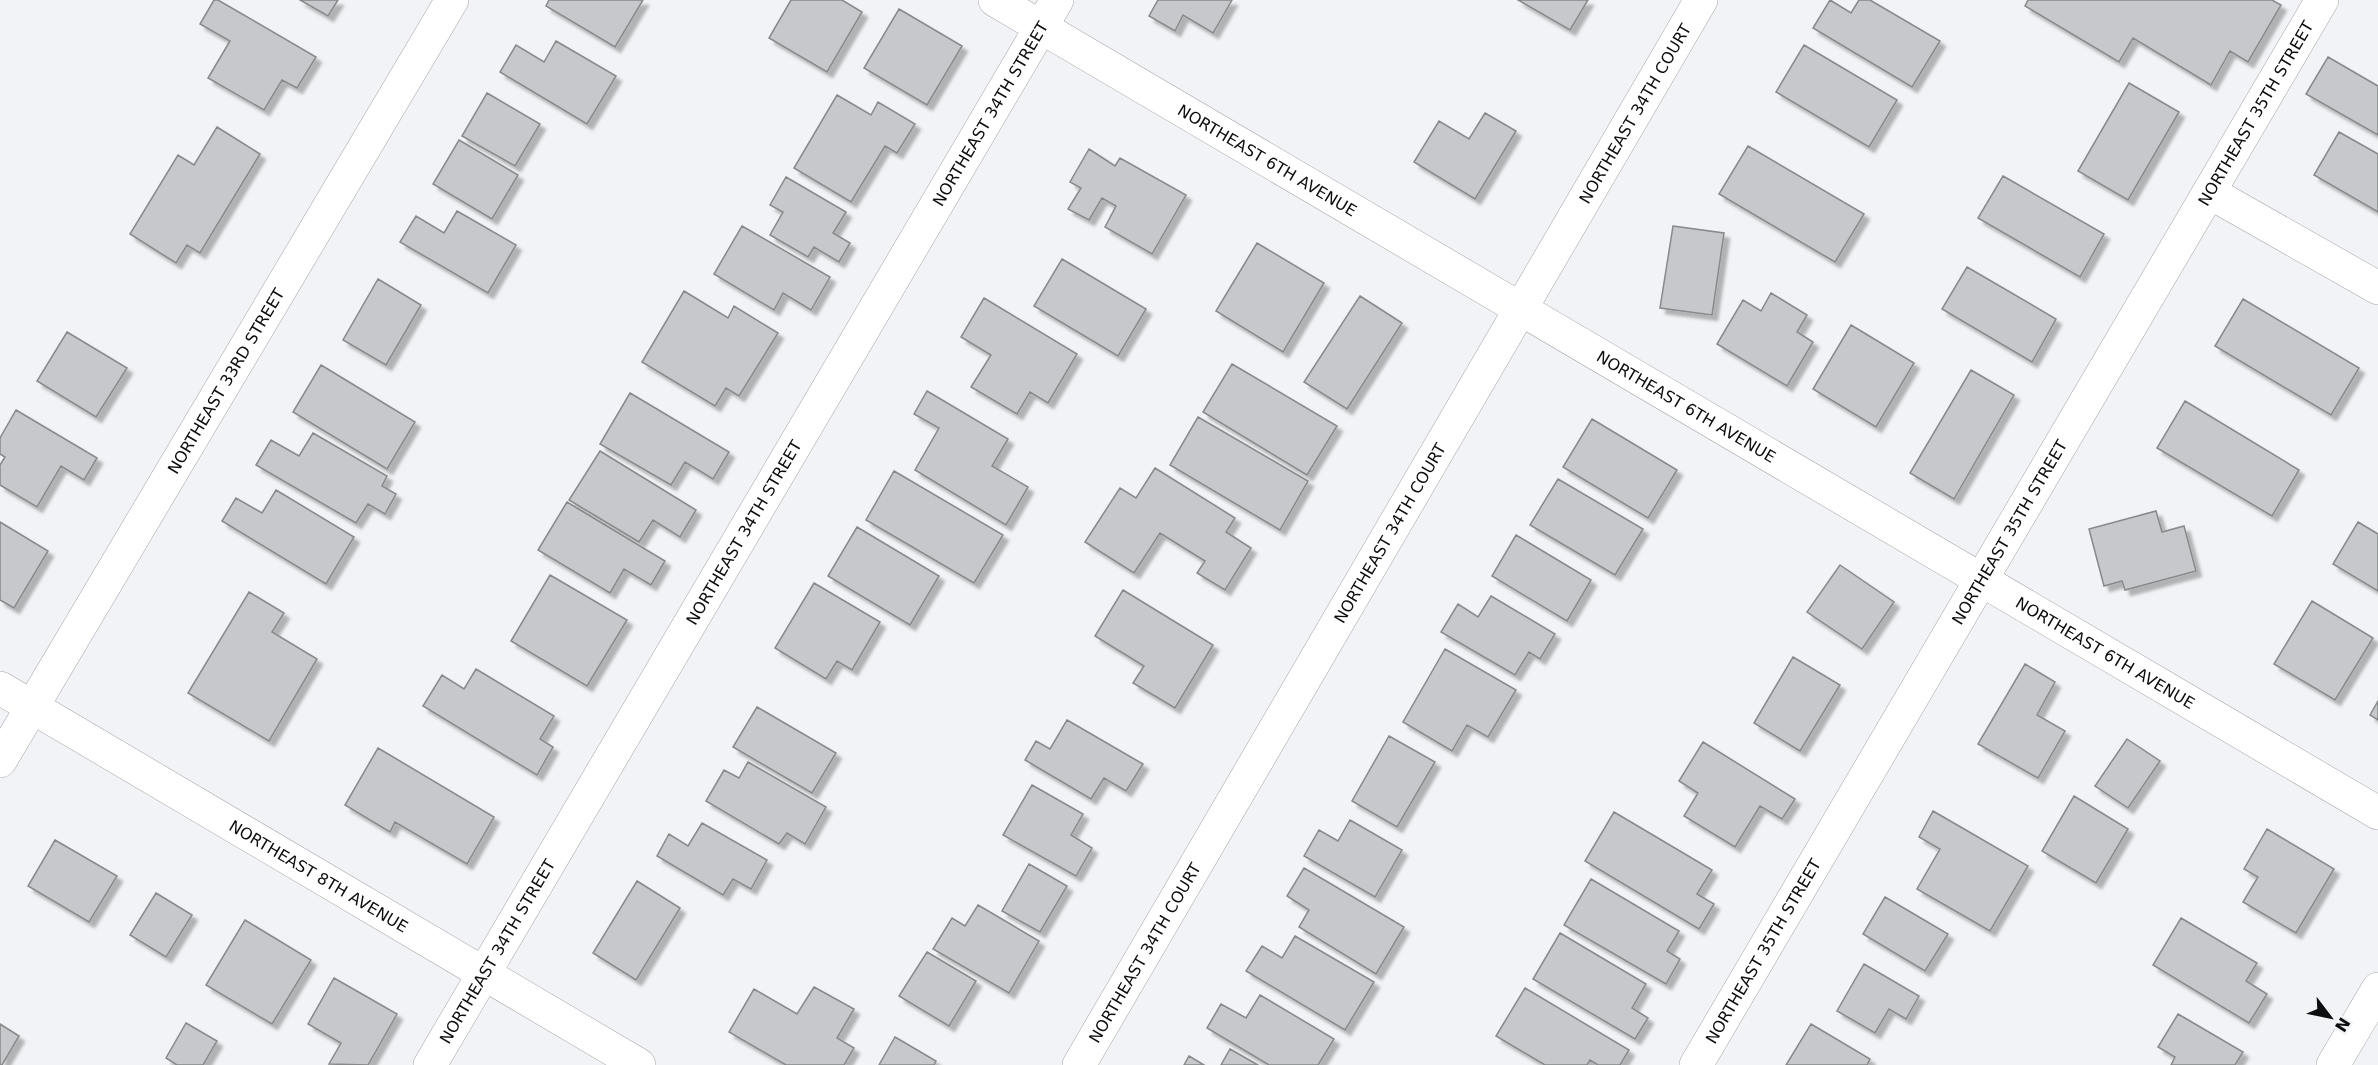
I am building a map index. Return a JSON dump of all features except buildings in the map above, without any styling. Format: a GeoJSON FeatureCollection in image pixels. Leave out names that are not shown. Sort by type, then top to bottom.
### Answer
{"type":"FeatureCollection","features":[{"type":"Feature","properties":{"kind":"street","name":"NORTHEAST 33RD STREET"},"geometry":{"type":"LineString","coordinates":[[0,761],[452,0]]}},
{"type":"Feature","properties":{"kind":"street","name":"NORTHEAST 6TH AVENUE"},"geometry":{"type":"LineString","coordinates":[[995,0],[1049,13],[1522,310],[2378,813]]}},
{"type":"Feature","properties":{"kind":"street","name":"NORTHEAST 34TH COURT"},"geometry":{"type":"LineString","coordinates":[[1079,1065],[1701,0]]}},
{"type":"Feature","properties":{"kind":"street","name":"NORTHEAST 35TH STREET"},"geometry":{"type":"LineString","coordinates":[[1696,1065],[2322,0]]}},
{"type":"Feature","properties":{"kind":"street","name":"NORTHEAST 34TH STREET"},"geometry":{"type":"LineString","coordinates":[[430,1065],[1049,13]]}},
{"type":"Feature","properties":{"kind":"street"},"geometry":{"type":"LineString","coordinates":[[2209,192],[2378,288]]}},
{"type":"Feature","properties":{"kind":"street","name":"NORTHEAST 8TH AVENUE"},"geometry":{"type":"LineString","coordinates":[[0,688],[639,1065]]}},
{"type":"Feature","properties":{"kind":"street"},"geometry":{"type":"LineString","coordinates":[[2333,1065],[2378,989]]}}]}
